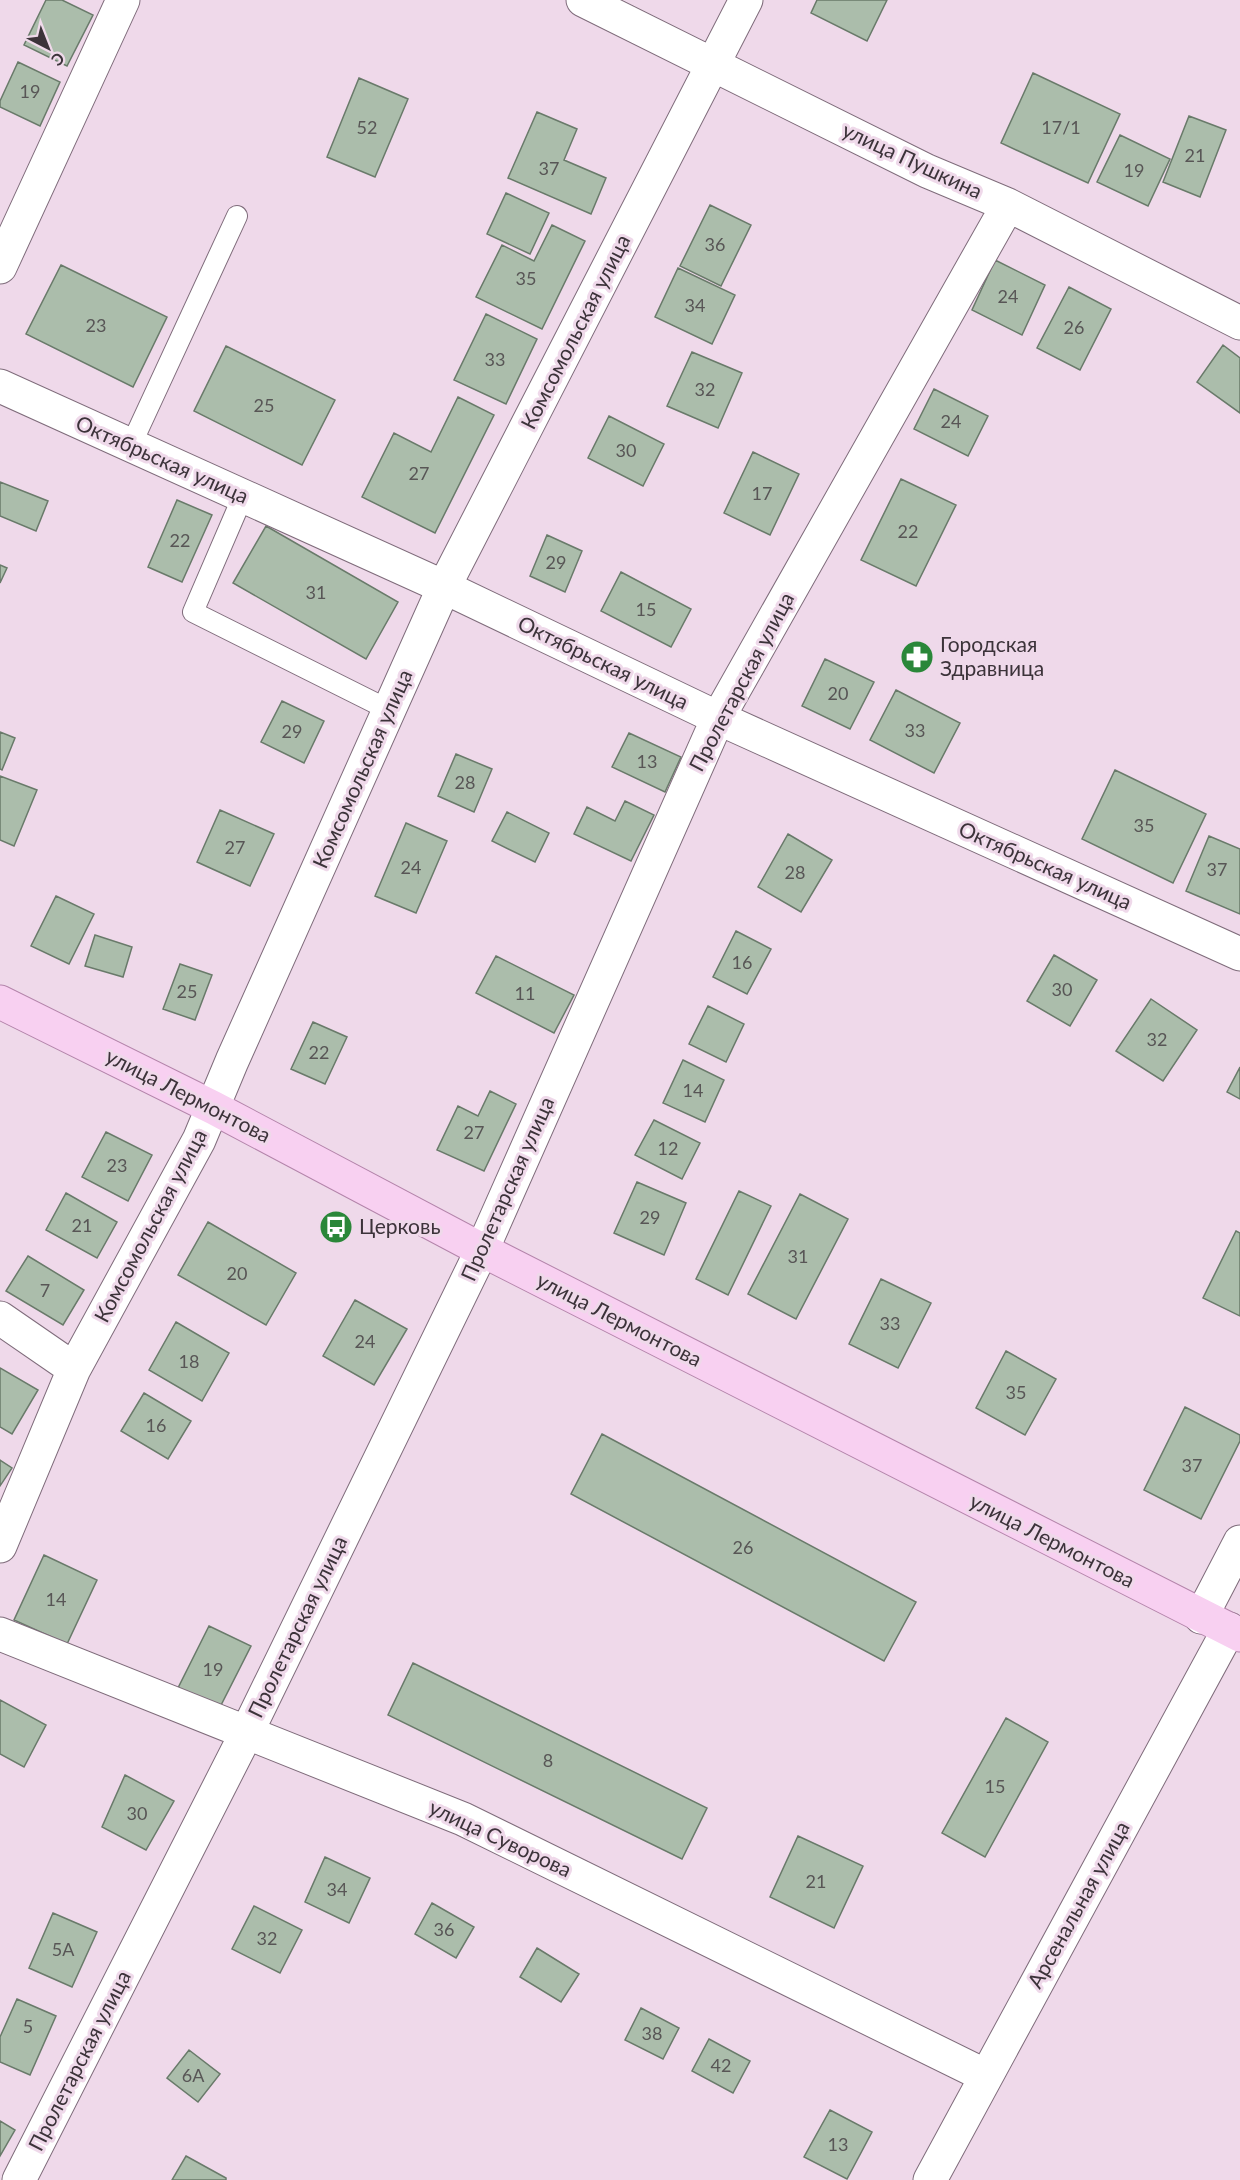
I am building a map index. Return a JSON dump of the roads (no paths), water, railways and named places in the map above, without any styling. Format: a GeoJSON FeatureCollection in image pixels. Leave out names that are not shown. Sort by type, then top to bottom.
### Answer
{"type":"FeatureCollection","features":[{"type":"Feature","properties":{"kind":"main road","name":"улица Лермонтова"},"geometry":{"type":"LineString","coordinates":[[0,1002],[214,1108],[482,1250],[1224,1627]]}},
{"type":"Feature","properties":{"kind":"street"},"geometry":{"type":"LineString","coordinates":[[0,267],[123,0]]}},
{"type":"Feature","properties":{"kind":"street","name":"улица Пушкина"},"geometry":{"type":"LineString","coordinates":[[583,0],[927,171],[1008,205],[1240,323]]}},
{"type":"Feature","properties":{"kind":"street","name":"Комсомольская улица"},"geometry":{"type":"LineString","coordinates":[[0,1546],[74,1369],[163,1207],[214,1108],[232,1061],[444,587],[746,0]]}},
{"type":"Feature","properties":{"kind":"street","name":"Пролетарская улица"},"geometry":{"type":"LineString","coordinates":[[20,2180],[246,1734],[482,1250],[718,718],[1008,205]]}},
{"type":"Feature","properties":{"kind":"street","name":"Октябрьская улица"},"geometry":{"type":"LineString","coordinates":[[0,387],[444,587],[718,718],[1240,954]]}},
{"type":"Feature","properties":{"kind":"street"},"geometry":{"type":"LineString","coordinates":[[0,1318],[74,1369]]}},
{"type":"Feature","properties":{"kind":"street","name":"Арсенальная улица"},"geometry":{"type":"LineString","coordinates":[[930,2180],[1224,1627],[1240,1542]]}},
{"type":"Feature","properties":{"kind":"street","name":"улица Суворова"},"geometry":{"type":"LineString","coordinates":[[0,1634],[463,1819],[987,2076]]}},
{"type":"Feature","properties":{"kind":"lane"},"geometry":{"type":"LineString","coordinates":[[130,446],[237,216]]}},
{"type":"Feature","properties":{"kind":"lane"},"geometry":{"type":"LineString","coordinates":[[243,496],[193,612],[389,710]]}},
{"type":"Feature","properties":{"kind":"place","name":"Городская Здравница"},"geometry":{"type":"Point","coordinates":[917,657]}},
{"type":"Feature","properties":{"kind":"place","name":"Церковь"},"geometry":{"type":"Point","coordinates":[336,1227]}}]}
